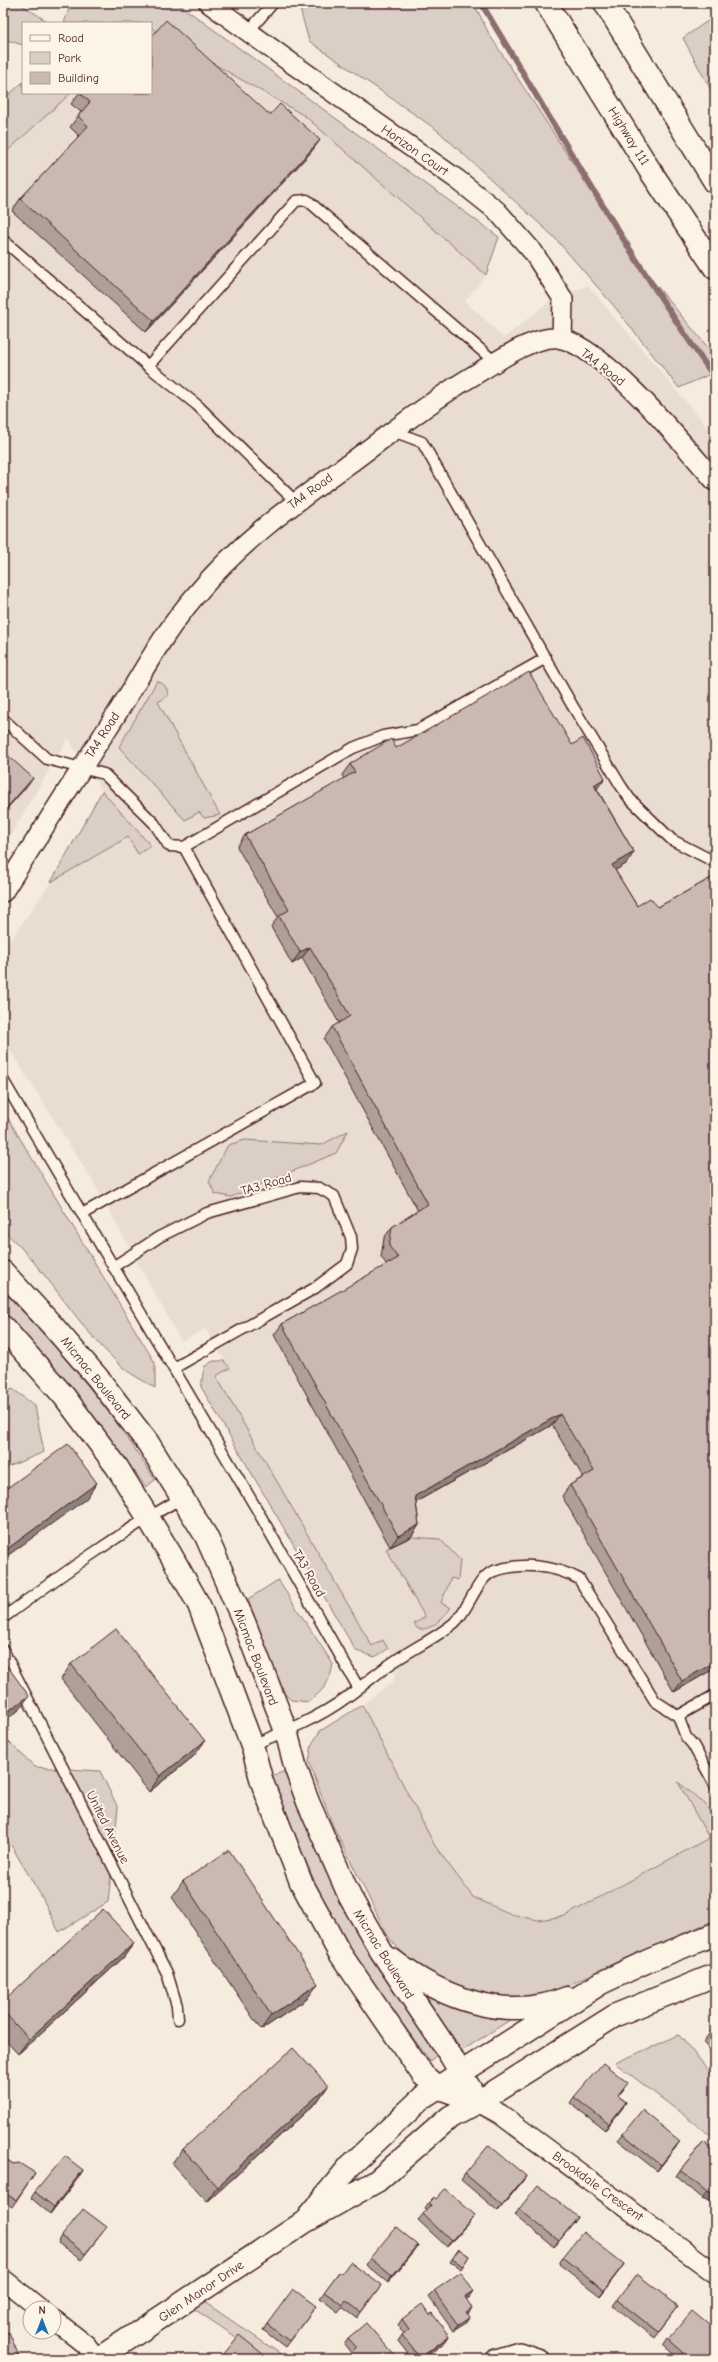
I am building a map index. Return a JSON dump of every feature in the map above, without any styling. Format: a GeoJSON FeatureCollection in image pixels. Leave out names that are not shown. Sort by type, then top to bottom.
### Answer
{"type":"FeatureCollection","features":[{"type":"Feature","properties":{"kind":"main road","name":"Highway 111"},"geometry":{"type":"LineString","coordinates":[[546,3],[649,169],[715,268]]}},
{"type":"Feature","properties":{"kind":"main road"},"geometry":{"type":"LineString","coordinates":[[605,3],[715,182]]}},
{"type":"Feature","properties":{"kind":"main road","name":"Micmac Boulevard"},"geometry":{"type":"LineString","coordinates":[[3,1272],[52,1324],[97,1377],[148,1443],[206,1536],[244,1622],[286,1731],[296,1769],[325,1846],[350,1897],[381,1951],[478,2102]]}},
{"type":"Feature","properties":{"kind":"main road"},"geometry":{"type":"LineString","coordinates":[[3,1327],[64,1396],[118,1467],[149,1516],[198,1606],[252,1745],[262,1782],[302,1882],[339,1952],[423,2075],[437,2087],[478,2102],[616,2015],[715,1975]]}},
{"type":"Feature","properties":{"kind":"main road"},"geometry":{"type":"LineString","coordinates":[[381,1951],[415,1977],[440,1992],[480,2004],[502,2007],[532,2007],[564,1999],[650,1960],[715,1934]]}},
{"type":"Feature","properties":{"kind":"main road"},"geometry":{"type":"LineString","coordinates":[[437,2087],[480,2062],[601,1983]]}},
{"type":"Feature","properties":{"kind":"main road","name":"Glen Manor Drive"},"geometry":{"type":"LineString","coordinates":[[303,2223],[350,2166],[423,2097],[437,2087]]}},
{"type":"Feature","properties":{"kind":"main road","name":"Glen Manor Drive"},"geometry":{"type":"LineString","coordinates":[[98,2359],[303,2223],[377,2181],[450,2117],[478,2102]]}},
{"type":"Feature","properties":{"kind":"street","name":"Horizon Court"},"geometry":{"type":"LineString","coordinates":[[209,3],[458,180],[497,210],[533,252],[563,299],[562,339]]}},
{"type":"Feature","properties":{"kind":"street","name":"TA4 Road"},"geometry":{"type":"LineString","coordinates":[[3,892],[117,713],[153,651],[193,597],[235,552],[295,501],[443,395],[495,362],[530,343],[547,338],[562,339],[589,353],[608,367],[649,407],[715,481]]}},
{"type":"Feature","properties":{"kind":"street","name":"Brookdale Crescent"},"geometry":{"type":"LineString","coordinates":[[478,2102],[500,2114],[715,2273]]}},
{"type":"Feature","properties":{"kind":"street"},"geometry":{"type":"LineString","coordinates":[[3,2279],[29,2300]]}},
{"type":"Feature","properties":{"kind":"street"},"geometry":{"type":"LineString","coordinates":[[62,2326],[86,2345],[98,2359]]}},
{"type":"Feature","properties":{"kind":"street"},"geometry":{"type":"LineString","coordinates":[[496,2359],[519,2352],[540,2359]]}},
{"type":"Feature","properties":{"kind":"lane"},"geometry":{"type":"LineString","coordinates":[[248,32],[273,3]]}},
{"type":"Feature","properties":{"kind":"lane"},"geometry":{"type":"LineString","coordinates":[[148,366],[296,200],[307,200],[495,362]]}},
{"type":"Feature","properties":{"kind":"lane"},"geometry":{"type":"LineString","coordinates":[[3,240],[148,366],[197,405],[295,501]]}},
{"type":"Feature","properties":{"kind":"lane"},"geometry":{"type":"LineString","coordinates":[[393,431],[422,442],[546,658],[630,799],[672,840],[715,862]]}},
{"type":"Feature","properties":{"kind":"lane"},"geometry":{"type":"LineString","coordinates":[[3,719],[47,759],[104,774],[154,823],[169,846],[184,846],[353,748],[383,736],[418,730],[546,658]]}},
{"type":"Feature","properties":{"kind":"lane"},"geometry":{"type":"LineString","coordinates":[[82,1214],[315,1083],[184,846]]}},
{"type":"Feature","properties":{"kind":"lane","name":"TA3 Road"},"geometry":{"type":"LineString","coordinates":[[3,1080],[174,1368],[358,1687]]}},
{"type":"Feature","properties":{"kind":"lane","name":"TA3 Road"},"geometry":{"type":"LineString","coordinates":[[113,1267],[159,1237],[207,1213],[300,1187],[319,1188],[334,1196],[351,1237],[352,1250],[347,1264],[315,1288],[174,1368]]}},
{"type":"Feature","properties":{"kind":"lane"},"geometry":{"type":"LineString","coordinates":[[3,1618],[72,1568],[149,1516],[182,1498]]}},
{"type":"Feature","properties":{"kind":"lane"},"geometry":{"type":"LineString","coordinates":[[252,1745],[286,1731],[347,1697],[358,1687],[454,1623],[465,1611],[483,1579],[493,1572],[518,1566],[542,1566],[563,1570],[579,1579],[656,1701],[678,1716],[686,1737],[693,1745],[715,1785]]}},
{"type":"Feature","properties":{"kind":"lane","name":"United Avenue"},"geometry":{"type":"LineString","coordinates":[[3,1650],[167,1973],[177,2006],[178,2020]]}},
{"type":"Feature","properties":{"kind":"lane"},"geometry":{"type":"LineString","coordinates":[[678,1716],[715,1695]]}},
{"type":"Feature","properties":{"kind":"shaded area"},"geometry":{"type":"Polygon","coordinates":[[[152,29],[305,116],[486,275],[465,301],[504,338],[555,297],[588,286],[715,436],[715,1839],[709,1838],[565,1916],[538,1920],[511,1914],[473,1897],[435,1846],[362,1705],[393,1682],[398,1664],[383,1640],[372,1646],[216,1376],[229,1368],[205,1329],[181,1341],[95,1185],[3,1039],[3,951],[51,882],[128,837],[151,846],[102,791],[68,738],[3,848],[3,155],[70,94],[152,94],[152,29]]]}},
{"type":"Feature","properties":{"kind":"green space"},"geometry":{"type":"Polygon","coordinates":[[[3,3],[19,3],[45,20],[43,22],[22,22],[22,45],[3,39],[3,3]]]}},
{"type":"Feature","properties":{"kind":"green space"},"geometry":{"type":"Polygon","coordinates":[[[64,3],[177,3],[499,237],[486,275],[305,116],[152,29],[152,22],[64,22],[70,6],[64,3]]]}},
{"type":"Feature","properties":{"kind":"green space"},"geometry":{"type":"Polygon","coordinates":[[[305,3],[474,3],[489,34],[637,262],[715,356],[715,372],[679,388],[614,306],[554,237],[437,130],[309,41],[300,9],[305,3]]]}},
{"type":"Feature","properties":{"kind":"green space"},"geometry":{"type":"Polygon","coordinates":[[[715,16],[715,98],[683,38],[715,16]]]}},
{"type":"Feature","properties":{"kind":"green space"},"geometry":{"type":"Polygon","coordinates":[[[22,83],[22,94],[70,94],[3,155],[3,100],[22,83]]]}},
{"type":"Feature","properties":{"kind":"green space"},"geometry":{"type":"Polygon","coordinates":[[[157,681],[165,686],[168,696],[158,702],[220,815],[204,818],[199,812],[185,820],[119,747],[157,681]]]}},
{"type":"Feature","properties":{"kind":"green space"},"geometry":{"type":"Polygon","coordinates":[[[102,791],[151,846],[138,854],[128,837],[51,882],[102,791]]]}},
{"type":"Feature","properties":{"kind":"green space"},"geometry":{"type":"Polygon","coordinates":[[[3,1110],[155,1363],[155,1388],[127,1371],[103,1348],[88,1332],[34,1262],[3,1230],[3,1110]]]}},
{"type":"Feature","properties":{"kind":"green space"},"geometry":{"type":"Polygon","coordinates":[[[348,1131],[336,1153],[231,1197],[215,1194],[209,1181],[228,1145],[245,1140],[321,1145],[348,1131]]]}},
{"type":"Feature","properties":{"kind":"green space"},"geometry":{"type":"Polygon","coordinates":[[[3,1291],[65,1358],[102,1404],[155,1480],[146,1487],[67,1381],[3,1311],[3,1291]]]}},
{"type":"Feature","properties":{"kind":"green space"},"geometry":{"type":"Polygon","coordinates":[[[213,1361],[224,1361],[230,1368],[216,1376],[372,1646],[383,1640],[388,1649],[375,1657],[356,1651],[201,1387],[204,1367],[213,1361]]]}},
{"type":"Feature","properties":{"kind":"green space"},"geometry":{"type":"Polygon","coordinates":[[[13,1389],[35,1406],[44,1452],[3,1469],[3,1393],[13,1389]]]}},
{"type":"Feature","properties":{"kind":"green space"},"geometry":{"type":"Polygon","coordinates":[[[411,1537],[440,1539],[460,1560],[458,1580],[451,1578],[441,1603],[451,1608],[432,1626],[423,1629],[418,1629],[414,1624],[425,1617],[386,1549],[411,1537]]]}},
{"type":"Feature","properties":{"kind":"green space"},"geometry":{"type":"Polygon","coordinates":[[[278,1580],[333,1664],[332,1671],[325,1686],[308,1702],[291,1700],[282,1691],[248,1599],[278,1580]]]}},
{"type":"Feature","properties":{"kind":"green space"},"geometry":{"type":"Polygon","coordinates":[[[362,1705],[435,1846],[473,1897],[511,1914],[538,1920],[565,1916],[709,1838],[678,1782],[705,1804],[715,1821],[715,1920],[621,1960],[548,1995],[514,1999],[481,1995],[439,1981],[412,1964],[389,1938],[333,1826],[309,1762],[312,1744],[320,1731],[362,1705]]]}},
{"type":"Feature","properties":{"kind":"green space"},"geometry":{"type":"Polygon","coordinates":[[[9,1742],[35,1767],[100,1771],[118,1808],[108,1902],[59,1932],[43,1899],[9,1842],[3,1844],[3,1743],[9,1742]]]}},
{"type":"Feature","properties":{"kind":"green space"},"geometry":{"type":"Polygon","coordinates":[[[285,1771],[325,1870],[350,1919],[439,2053],[430,2061],[369,1978],[347,1944],[327,1908],[302,1852],[272,1776],[285,1771]]]}},
{"type":"Feature","properties":{"kind":"green space"},"geometry":{"type":"Polygon","coordinates":[[[414,1985],[516,2016],[460,2052],[414,1985]]]}},
{"type":"Feature","properties":{"kind":"green space"},"geometry":{"type":"Polygon","coordinates":[[[679,2035],[715,2078],[715,2139],[615,2063],[679,2035]]]}},
{"type":"Feature","properties":{"kind":"green space"},"geometry":{"type":"Polygon","coordinates":[[[194,2295],[288,2359],[269,2359],[185,2303],[194,2295]]]}},
{"type":"Feature","properties":{"kind":"building"},"geometry":{"type":"Polygon","coordinates":[[[166,20],[270,115],[280,104],[320,140],[154,321],[20,199],[88,126],[78,116],[90,102],[81,94],[152,94],[152,36],[166,20]]]}},
{"type":"Feature","properties":{"kind":"building"},"geometry":{"type":"Polygon","coordinates":[[[529,672],[572,745],[583,738],[605,778],[594,785],[634,852],[612,865],[637,906],[650,898],[658,907],[715,876],[715,1662],[682,1681],[570,1485],[594,1471],[560,1414],[415,1496],[419,1525],[398,1536],[282,1324],[398,1258],[389,1246],[392,1227],[428,1204],[332,1027],[350,1016],[310,947],[300,952],[279,916],[289,910],[245,835],[355,772],[350,764],[391,739],[396,748],[529,672]]]}},
{"type":"Feature","properties":{"kind":"building"},"geometry":{"type":"Polygon","coordinates":[[[3,751],[33,778],[3,812],[3,751]]]}},
{"type":"Feature","properties":{"kind":"building"},"geometry":{"type":"Polygon","coordinates":[[[68,1444],[97,1483],[3,1552],[3,1491],[68,1444]]]}},
{"type":"Feature","properties":{"kind":"building"},"geometry":{"type":"Polygon","coordinates":[[[116,1629],[205,1741],[160,1776],[71,1664],[116,1629]]]}},
{"type":"Feature","properties":{"kind":"building"},"geometry":{"type":"Polygon","coordinates":[[[3,1660],[29,1696],[3,1715],[3,1660]]]}},
{"type":"Feature","properties":{"kind":"building"},"geometry":{"type":"Polygon","coordinates":[[[229,1850],[318,1984],[271,2015],[183,1881],[229,1850]]]}},
{"type":"Feature","properties":{"kind":"building"},"geometry":{"type":"Polygon","coordinates":[[[103,1909],[134,1943],[29,2039],[3,2011],[3,2001],[103,1909]]]}},
{"type":"Feature","properties":{"kind":"building"},"geometry":{"type":"Polygon","coordinates":[[[293,2048],[328,2086],[217,2187],[183,2149],[293,2048]]]}},
{"type":"Feature","properties":{"kind":"building"},"geometry":{"type":"Polygon","coordinates":[[[603,2063],[628,2083],[618,2096],[626,2102],[609,2124],[574,2097],[603,2063]]]}},
{"type":"Feature","properties":{"kind":"building"},"geometry":{"type":"Polygon","coordinates":[[[642,2110],[680,2141],[661,2165],[623,2134],[642,2110]]]}},
{"type":"Feature","properties":{"kind":"building"},"geometry":{"type":"Polygon","coordinates":[[[704,2141],[715,2151],[715,2195],[707,2192],[680,2170],[704,2141]]]}},
{"type":"Feature","properties":{"kind":"building"},"geometry":{"type":"Polygon","coordinates":[[[489,2145],[526,2176],[502,2205],[465,2174],[489,2145]]]}},
{"type":"Feature","properties":{"kind":"building"},"geometry":{"type":"Polygon","coordinates":[[[65,2156],[83,2170],[54,2207],[35,2192],[65,2156]]]}},
{"type":"Feature","properties":{"kind":"building"},"geometry":{"type":"Polygon","coordinates":[[[3,2157],[13,2164],[19,2163],[35,2173],[16,2200],[3,2192],[3,2157]]]}},
{"type":"Feature","properties":{"kind":"building"},"geometry":{"type":"Polygon","coordinates":[[[538,2185],[578,2217],[559,2241],[519,2209],[538,2185]]]}},
{"type":"Feature","properties":{"kind":"building"},"geometry":{"type":"Polygon","coordinates":[[[445,2189],[475,2215],[451,2241],[423,2214],[431,2205],[428,2203],[434,2197],[436,2199],[445,2189]]]}},
{"type":"Feature","properties":{"kind":"building"},"geometry":{"type":"Polygon","coordinates":[[[83,2209],[107,2227],[85,2254],[62,2236],[83,2209]]]}},
{"type":"Feature","properties":{"kind":"building"},"geometry":{"type":"Polygon","coordinates":[[[396,2227],[418,2245],[392,2276],[370,2258],[396,2227]]]}},
{"type":"Feature","properties":{"kind":"building"},"geometry":{"type":"Polygon","coordinates":[[[583,2232],[624,2264],[604,2290],[563,2257],[583,2232]]]}},
{"type":"Feature","properties":{"kind":"building"},"geometry":{"type":"Polygon","coordinates":[[[459,2249],[469,2256],[463,2266],[452,2259],[459,2249]]]}},
{"type":"Feature","properties":{"kind":"building"},"geometry":{"type":"Polygon","coordinates":[[[350,2262],[381,2285],[361,2312],[346,2301],[343,2305],[324,2292],[339,2272],[341,2274],[350,2262]]]}},
{"type":"Feature","properties":{"kind":"building"},"geometry":{"type":"Polygon","coordinates":[[[461,2272],[474,2291],[465,2297],[472,2308],[466,2312],[470,2317],[458,2325],[434,2291],[461,2272]]]}},
{"type":"Feature","properties":{"kind":"building"},"geometry":{"type":"Polygon","coordinates":[[[637,2274],[678,2306],[658,2332],[617,2300],[637,2274]]]}},
{"type":"Feature","properties":{"kind":"building"},"geometry":{"type":"Polygon","coordinates":[[[293,2289],[316,2306],[289,2341],[267,2324],[293,2289]]]}},
{"type":"Feature","properties":{"kind":"building"},"geometry":{"type":"Polygon","coordinates":[[[422,2304],[430,2315],[432,2313],[449,2336],[420,2358],[402,2335],[409,2329],[402,2319],[422,2304]]]}},
{"type":"Feature","properties":{"kind":"building"},"geometry":{"type":"Polygon","coordinates":[[[692,2311],[715,2330],[714,2359],[691,2359],[668,2339],[692,2311]]]}},
{"type":"Feature","properties":{"kind":"building"},"geometry":{"type":"Polygon","coordinates":[[[366,2323],[396,2357],[394,2359],[344,2359],[357,2348],[348,2338],[366,2323]]]}},
{"type":"Feature","properties":{"kind":"building"},"geometry":{"type":"Polygon","coordinates":[[[9,2332],[20,2359],[3,2359],[3,2334],[9,2332]]]}},
{"type":"Feature","properties":{"kind":"building"},"geometry":{"type":"Polygon","coordinates":[[[239,2335],[269,2359],[220,2359],[239,2335]]]}},
{"type":"Feature","properties":{"kind":"waterway"},"geometry":{"type":"LineString","coordinates":[[481,3],[653,286],[715,378]]}}]}
